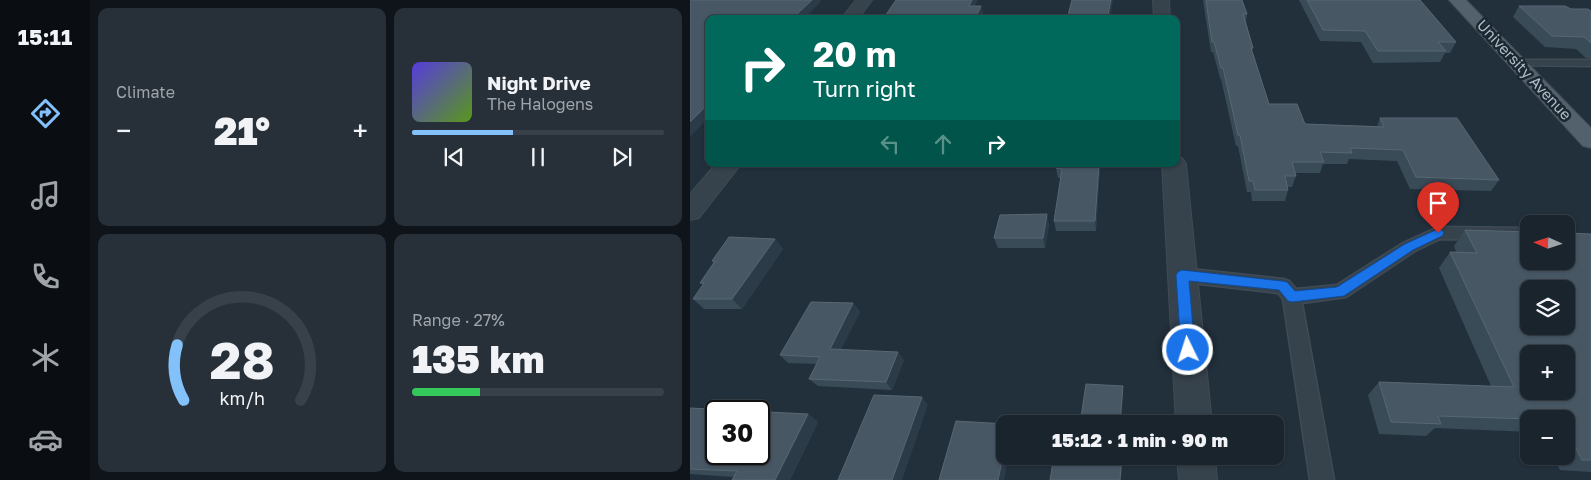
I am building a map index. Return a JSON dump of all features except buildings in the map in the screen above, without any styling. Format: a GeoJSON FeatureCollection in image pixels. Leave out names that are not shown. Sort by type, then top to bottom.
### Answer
{"type":"FeatureCollection","features":[{"type":"Feature","properties":{"kind":"main road","name":"University Avenue"},"geometry":{"type":"LineString","coordinates":[[1457,0],[1591,141]]}},
{"type":"Feature","properties":{"kind":"street"},"geometry":{"type":"LineString","coordinates":[[852,15],[864,0]]}},
{"type":"Feature","properties":{"kind":"street"},"geometry":{"type":"LineString","coordinates":[[1161,0],[1162,15]]}},
{"type":"Feature","properties":{"kind":"street"},"geometry":{"type":"LineString","coordinates":[[690,211],[727,167]]}},
{"type":"Feature","properties":{"kind":"street"},"geometry":{"type":"LineString","coordinates":[[1174,167],[1193,415]]}},
{"type":"Feature","properties":{"kind":"street"},"geometry":{"type":"LineString","coordinates":[[1197,465],[1198,480]]}},
{"type":"Feature","properties":{"kind":"lane"},"geometry":{"type":"LineString","coordinates":[[1518,63],[1591,63]]}},
{"type":"Feature","properties":{"kind":"lane"},"geometry":{"type":"LineString","coordinates":[[1292,297],[1340,292],[1409,247],[1438,233],[1520,234]]}},
{"type":"Feature","properties":{"kind":"lane"},"geometry":{"type":"LineString","coordinates":[[1182,275],[1282,286],[1292,297],[1322,480]]}},
{"type":"Feature","properties":{"kind":"route"},"geometry":{"type":"LineString","coordinates":[[1188,350],[1182,275],[1282,286],[1292,297],[1340,292],[1409,247],[1438,233]]}}]}
